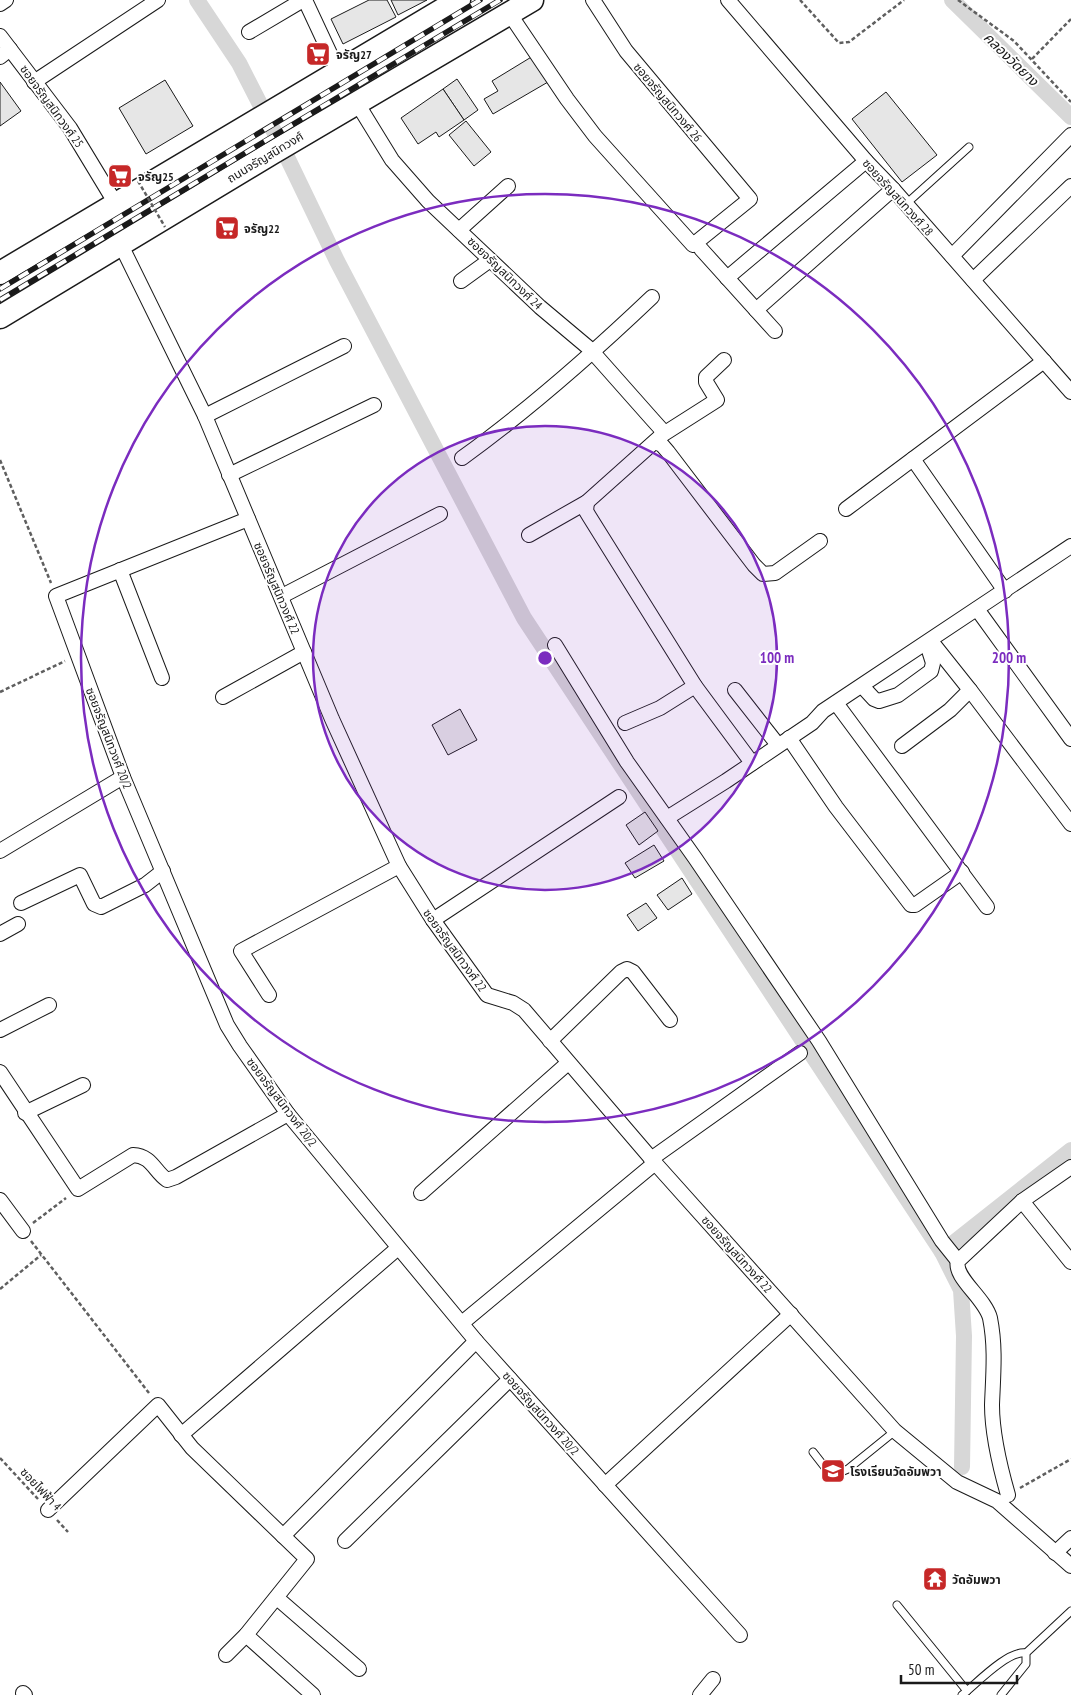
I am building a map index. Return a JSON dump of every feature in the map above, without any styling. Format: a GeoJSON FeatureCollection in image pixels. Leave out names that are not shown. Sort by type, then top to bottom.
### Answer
{"type":"FeatureCollection","features":[{"type":"Feature","properties":{"kind":"main road"},"geometry":{"type":"LineString","coordinates":[[0,274],[459,0]]}},
{"type":"Feature","properties":{"kind":"main road","name":"ถนนจรัญสนิทวงศ์"},"geometry":{"type":"LineString","coordinates":[[0,317],[292,140],[532,0]]}},
{"type":"Feature","properties":{"kind":"street"},"geometry":{"type":"LineString","coordinates":[[0,4],[6,0]]}},
{"type":"Feature","properties":{"kind":"street"},"geometry":{"type":"LineString","coordinates":[[34,82],[158,0]]}},
{"type":"Feature","properties":{"kind":"street"},"geometry":{"type":"LineString","coordinates":[[249,32],[304,0],[339,73]]}},
{"type":"Feature","properties":{"kind":"street","name":"ซอยจรัญสนิทวงศ์ 26"},"geometry":{"type":"LineString","coordinates":[[509,13],[567,99],[595,136],[692,246],[750,198],[626,51],[593,0]]}},
{"type":"Feature","properties":{"kind":"street","name":"ซอยจรัญสนิทวงศ์ 28"},"geometry":{"type":"LineString","coordinates":[[728,0],[866,161],[893,189],[1071,392]]}},
{"type":"Feature","properties":{"kind":"street","name":"ซอยจรัญสนิทวงศ์ 25"},"geometry":{"type":"LineString","coordinates":[[0,36],[5,53],[34,82],[70,128],[116,204]]}},
{"type":"Feature","properties":{"kind":"street","name":"ซอยจรัญสนิทวงศ์ 24"},"geometry":{"type":"LineString","coordinates":[[357,103],[392,160],[428,201],[593,353],[661,429],[658,439],[662,445],[754,565],[763,574],[775,573],[820,541]]}},
{"type":"Feature","properties":{"kind":"street"},"geometry":{"type":"LineString","coordinates":[[952,256],[1071,134]]}},
{"type":"Feature","properties":{"kind":"street"},"geometry":{"type":"LineString","coordinates":[[727,278],[866,161]]}},
{"type":"Feature","properties":{"kind":"street"},"geometry":{"type":"LineString","coordinates":[[460,230],[508,186]]}},
{"type":"Feature","properties":{"kind":"street"},"geometry":{"type":"LineString","coordinates":[[973,280],[1071,186]]}},
{"type":"Feature","properties":{"kind":"street"},"geometry":{"type":"LineString","coordinates":[[756,310],[893,189]]}},
{"type":"Feature","properties":{"kind":"street","name":"ซอยจรัญสนิทวงศ์ 22"},"geometry":{"type":"LineString","coordinates":[[121,245],[205,416],[362,788],[399,866],[433,920],[486,995],[513,1003],[524,1010],[653,1161],[895,1431],[957,1482],[1002,1498],[1055,1553],[1071,1566]]}},
{"type":"Feature","properties":{"kind":"street"},"geometry":{"type":"LineString","coordinates":[[701,249],[775,331]]}},
{"type":"Feature","properties":{"kind":"street"},"geometry":{"type":"LineString","coordinates":[[461,281],[490,260]]}},
{"type":"Feature","properties":{"kind":"street"},"geometry":{"type":"LineString","coordinates":[[462,458],[522,414],[593,353],[652,297]]}},
{"type":"Feature","properties":{"kind":"street"},"geometry":{"type":"LineString","coordinates":[[205,416],[344,346]]}},
{"type":"Feature","properties":{"kind":"street"},"geometry":{"type":"LineString","coordinates":[[529,535],[587,502],[658,439],[717,400],[706,382],[706,377],[724,360]]}},
{"type":"Feature","properties":{"kind":"street"},"geometry":{"type":"LineString","coordinates":[[846,509],[1044,361]]}},
{"type":"Feature","properties":{"kind":"street"},"geometry":{"type":"LineString","coordinates":[[229,475],[374,406]]}},
{"type":"Feature","properties":{"kind":"street"},"geometry":{"type":"LineString","coordinates":[[913,459],[1005,590]]}},
{"type":"Feature","properties":{"kind":"street"},"geometry":{"type":"LineString","coordinates":[[587,502],[586,511],[695,686],[752,763]]}},
{"type":"Feature","properties":{"kind":"street"},"geometry":{"type":"LineString","coordinates":[[282,596],[440,514]]}},
{"type":"Feature","properties":{"kind":"street"},"geometry":{"type":"LineString","coordinates":[[56,596],[248,519]]}},
{"type":"Feature","properties":{"kind":"street"},"geometry":{"type":"LineString","coordinates":[[667,818],[784,742],[836,703],[1071,546]]}},
{"type":"Feature","properties":{"kind":"street"},"geometry":{"type":"LineString","coordinates":[[120,570],[162,678]]}},
{"type":"Feature","properties":{"kind":"street","name":"ซอยจรัญสนิทวงศ์ 20/2"},"geometry":{"type":"LineString","coordinates":[[56,596],[123,777],[227,1025],[240,1046],[288,1114],[476,1341],[740,1635]]}},
{"type":"Feature","properties":{"kind":"street"},"geometry":{"type":"LineString","coordinates":[[977,609],[1071,739]]}},
{"type":"Feature","properties":{"kind":"street"},"geometry":{"type":"LineString","coordinates":[[862,686],[879,701],[898,695],[932,671],[933,663],[929,642]]}},
{"type":"Feature","properties":{"kind":"street"},"geometry":{"type":"LineString","coordinates":[[929,642],[970,690],[1071,824]]}},
{"type":"Feature","properties":{"kind":"street"},"geometry":{"type":"LineString","coordinates":[[555,645],[602,724],[819,1041],[942,1241],[956,1258],[956,1267],[959,1274],[971,1286],[986,1308],[990,1318],[995,1363],[992,1407],[1002,1498]]}},
{"type":"Feature","properties":{"kind":"street"},"geometry":{"type":"LineString","coordinates":[[223,697],[304,652]]}},
{"type":"Feature","properties":{"kind":"street"},"geometry":{"type":"LineString","coordinates":[[624,723],[660,708],[695,686]]}},
{"type":"Feature","properties":{"kind":"street"},"geometry":{"type":"LineString","coordinates":[[735,690],[784,742],[911,905],[915,905],[962,872]]}},
{"type":"Feature","properties":{"kind":"street"},"geometry":{"type":"LineString","coordinates":[[902,746],[950,710],[970,690]]}},
{"type":"Feature","properties":{"kind":"street"},"geometry":{"type":"LineString","coordinates":[[836,703],[988,907]]}},
{"type":"Feature","properties":{"kind":"street"},"geometry":{"type":"LineString","coordinates":[[0,851],[123,777]]}},
{"type":"Feature","properties":{"kind":"street"},"geometry":{"type":"LineString","coordinates":[[433,920],[619,798]]}},
{"type":"Feature","properties":{"kind":"street"},"geometry":{"type":"LineString","coordinates":[[269,995],[241,951],[399,866]]}},
{"type":"Feature","properties":{"kind":"street"},"geometry":{"type":"LineString","coordinates":[[21,903],[80,875],[94,904],[101,907],[145,885],[163,871]]}},
{"type":"Feature","properties":{"kind":"street"},"geometry":{"type":"LineString","coordinates":[[0,934],[18,924]]}},
{"type":"Feature","properties":{"kind":"street"},"geometry":{"type":"LineString","coordinates":[[550,1041],[621,972],[627,969],[633,972],[670,1020]]}},
{"type":"Feature","properties":{"kind":"street"},"geometry":{"type":"LineString","coordinates":[[0,1030],[49,1005]]}},
{"type":"Feature","properties":{"kind":"street"},"geometry":{"type":"LineString","coordinates":[[462,1323],[653,1161],[800,1053]]}},
{"type":"Feature","properties":{"kind":"street"},"geometry":{"type":"LineString","coordinates":[[421,1193],[568,1063]]}},
{"type":"Feature","properties":{"kind":"street"},"geometry":{"type":"LineString","coordinates":[[0,1072],[25,1113],[78,1189],[133,1155],[142,1156],[150,1161],[167,1180],[176,1177],[288,1114]]}},
{"type":"Feature","properties":{"kind":"street"},"geometry":{"type":"LineString","coordinates":[[25,1113],[83,1085]]}},
{"type":"Feature","properties":{"kind":"street"},"geometry":{"type":"LineString","coordinates":[[956,1258],[1022,1201],[1071,1167]]}},
{"type":"Feature","properties":{"kind":"street"},"geometry":{"type":"LineString","coordinates":[[0,1200],[23,1231]]}},
{"type":"Feature","properties":{"kind":"street"},"geometry":{"type":"LineString","coordinates":[[1022,1201],[1071,1262]]}},
{"type":"Feature","properties":{"kind":"street"},"geometry":{"type":"LineString","coordinates":[[181,1435],[398,1248]]}},
{"type":"Feature","properties":{"kind":"street"},"geometry":{"type":"LineString","coordinates":[[605,1485],[791,1314]]}},
{"type":"Feature","properties":{"kind":"street"},"geometry":{"type":"LineString","coordinates":[[283,1536],[476,1341]]}},
{"type":"Feature","properties":{"kind":"street"},"geometry":{"type":"LineString","coordinates":[[345,1541],[510,1379]]}},
{"type":"Feature","properties":{"kind":"street"},"geometry":{"type":"LineString","coordinates":[[48,1510],[158,1405],[181,1435],[307,1559],[246,1635],[226,1655]]}},
{"type":"Feature","properties":{"kind":"street"},"geometry":{"type":"LineString","coordinates":[[1055,1553],[1071,1538]]}},
{"type":"Feature","properties":{"kind":"street"},"geometry":{"type":"LineString","coordinates":[[277,1598],[359,1669]]}},
{"type":"Feature","properties":{"kind":"street"},"geometry":{"type":"LineString","coordinates":[[246,1635],[313,1695]]}},
{"type":"Feature","properties":{"kind":"street"},"geometry":{"type":"LineString","coordinates":[[700,1695],[713,1679]]}},
{"type":"Feature","properties":{"kind":"lane"},"geometry":{"type":"LineString","coordinates":[[906,204],[969,147]]}},
{"type":"Feature","properties":{"kind":"lane"},"geometry":{"type":"LineString","coordinates":[[813,1452],[827,1470],[836,1474],[848,1469],[895,1431]]}},
{"type":"Feature","properties":{"kind":"lane"},"geometry":{"type":"LineString","coordinates":[[897,1605],[964,1693],[1006,1659],[1019,1652],[1026,1653]]}},
{"type":"Feature","properties":{"kind":"lane"},"geometry":{"type":"LineString","coordinates":[[1001,1695],[1026,1664],[1026,1653],[1071,1611]]}},
{"type":"Feature","properties":{"kind":"path"},"geometry":{"type":"LineString","coordinates":[[800,0],[839,42],[849,42],[904,0]]}},
{"type":"Feature","properties":{"kind":"path"},"geometry":{"type":"LineString","coordinates":[[958,0],[1007,35],[1032,59],[1071,102]]}},
{"type":"Feature","properties":{"kind":"path"},"geometry":{"type":"LineString","coordinates":[[1032,59],[1071,19]]}},
{"type":"Feature","properties":{"kind":"path"},"geometry":{"type":"LineString","coordinates":[[138,181],[165,227]]}},
{"type":"Feature","properties":{"kind":"path"},"geometry":{"type":"LineString","coordinates":[[0,460],[56,596]]}},
{"type":"Feature","properties":{"kind":"path"},"geometry":{"type":"LineString","coordinates":[[0,692],[78,655]]}},
{"type":"Feature","properties":{"kind":"path"},"geometry":{"type":"LineString","coordinates":[[78,1189],[23,1231],[158,1405]]}},
{"type":"Feature","properties":{"kind":"path"},"geometry":{"type":"LineString","coordinates":[[0,1289],[42,1255]]}},
{"type":"Feature","properties":{"kind":"path","name":"ซอยไฟฟ้า 4"},"geometry":{"type":"LineString","coordinates":[[0,1458],[68,1532]]}},
{"type":"Feature","properties":{"kind":"path"},"geometry":{"type":"LineString","coordinates":[[1002,1498],[1071,1458]]}},
{"type":"Feature","properties":{"kind":"building"},"geometry":{"type":"Polygon","coordinates":[[[369,0],[387,0],[396,17],[343,44],[331,19],[369,0]]]}},
{"type":"Feature","properties":{"kind":"building"},"geometry":{"type":"Polygon","coordinates":[[[391,0],[427,0],[398,15],[391,0]]]}},
{"type":"Feature","properties":{"kind":"building"},"geometry":{"type":"Polygon","coordinates":[[[533,56],[548,82],[493,114],[484,99],[498,91],[492,81],[533,56]]]}},
{"type":"Feature","properties":{"kind":"building"},"geometry":{"type":"Polygon","coordinates":[[[457,79],[478,110],[464,120],[443,89],[457,79]]]}},
{"type":"Feature","properties":{"kind":"building"},"geometry":{"type":"Polygon","coordinates":[[[165,80],[193,126],[146,154],[119,108],[165,80]]]}},
{"type":"Feature","properties":{"kind":"building"},"geometry":{"type":"Polygon","coordinates":[[[0,82],[21,111],[0,126],[0,82]]]}},
{"type":"Feature","properties":{"kind":"building"},"geometry":{"type":"Polygon","coordinates":[[[443,89],[464,120],[439,137],[436,132],[418,144],[401,118],[443,89]]]}},
{"type":"Feature","properties":{"kind":"building"},"geometry":{"type":"Polygon","coordinates":[[[886,92],[937,155],[902,182],[852,119],[886,92]]]}},
{"type":"Feature","properties":{"kind":"building"},"geometry":{"type":"Polygon","coordinates":[[[466,121],[491,152],[474,166],[449,135],[466,121]]]}},
{"type":"Feature","properties":{"kind":"building"},"geometry":{"type":"Polygon","coordinates":[[[460,709],[477,740],[448,755],[432,725],[460,709]]]}},
{"type":"Feature","properties":{"kind":"building"},"geometry":{"type":"Polygon","coordinates":[[[645,812],[658,831],[639,845],[626,825],[645,812]]]}},
{"type":"Feature","properties":{"kind":"building"},"geometry":{"type":"Polygon","coordinates":[[[654,845],[664,861],[635,878],[625,863],[654,845]]]}},
{"type":"Feature","properties":{"kind":"building"},"geometry":{"type":"Polygon","coordinates":[[[682,878],[692,894],[668,910],[657,895],[682,878]]]}},
{"type":"Feature","properties":{"kind":"building"},"geometry":{"type":"Polygon","coordinates":[[[646,903],[657,918],[638,931],[627,915],[646,903]]]}},
{"type":"Feature","properties":{"kind":"waterway"},"geometry":{"type":"LineString","coordinates":[[197,0],[239,63],[337,261],[524,618],[942,1252],[961,1290],[964,1336],[962,1467]]}},
{"type":"Feature","properties":{"kind":"waterway","name":"คลองวัดยาง"},"geometry":{"type":"LineString","coordinates":[[952,0],[1071,117]]}},
{"type":"Feature","properties":{"kind":"waterway"},"geometry":{"type":"LineString","coordinates":[[942,1252],[1071,1150]]}},
{"type":"Feature","properties":{"kind":"railway"},"geometry":{"type":"LineString","coordinates":[[0,289],[480,0]]}},
{"type":"Feature","properties":{"kind":"railway"},"geometry":{"type":"LineString","coordinates":[[0,300],[500,0]]}},
{"type":"Feature","properties":{"kind":"place","name":"จรัญ27"},"geometry":{"type":"Point","coordinates":[318,54]}},
{"type":"Feature","properties":{"kind":"place","name":"จรัญ25"},"geometry":{"type":"Point","coordinates":[120,176]}},
{"type":"Feature","properties":{"kind":"place","name":"จรัญ22"},"geometry":{"type":"Point","coordinates":[227,228]}},
{"type":"Feature","properties":{"kind":"place","name":"โรงเรียนวัดอัมพวา"},"geometry":{"type":"Point","coordinates":[833,1471]}},
{"type":"Feature","properties":{"kind":"place","name":"วัดอัมพวา"},"geometry":{"type":"Point","coordinates":[935,1579]}}]}
